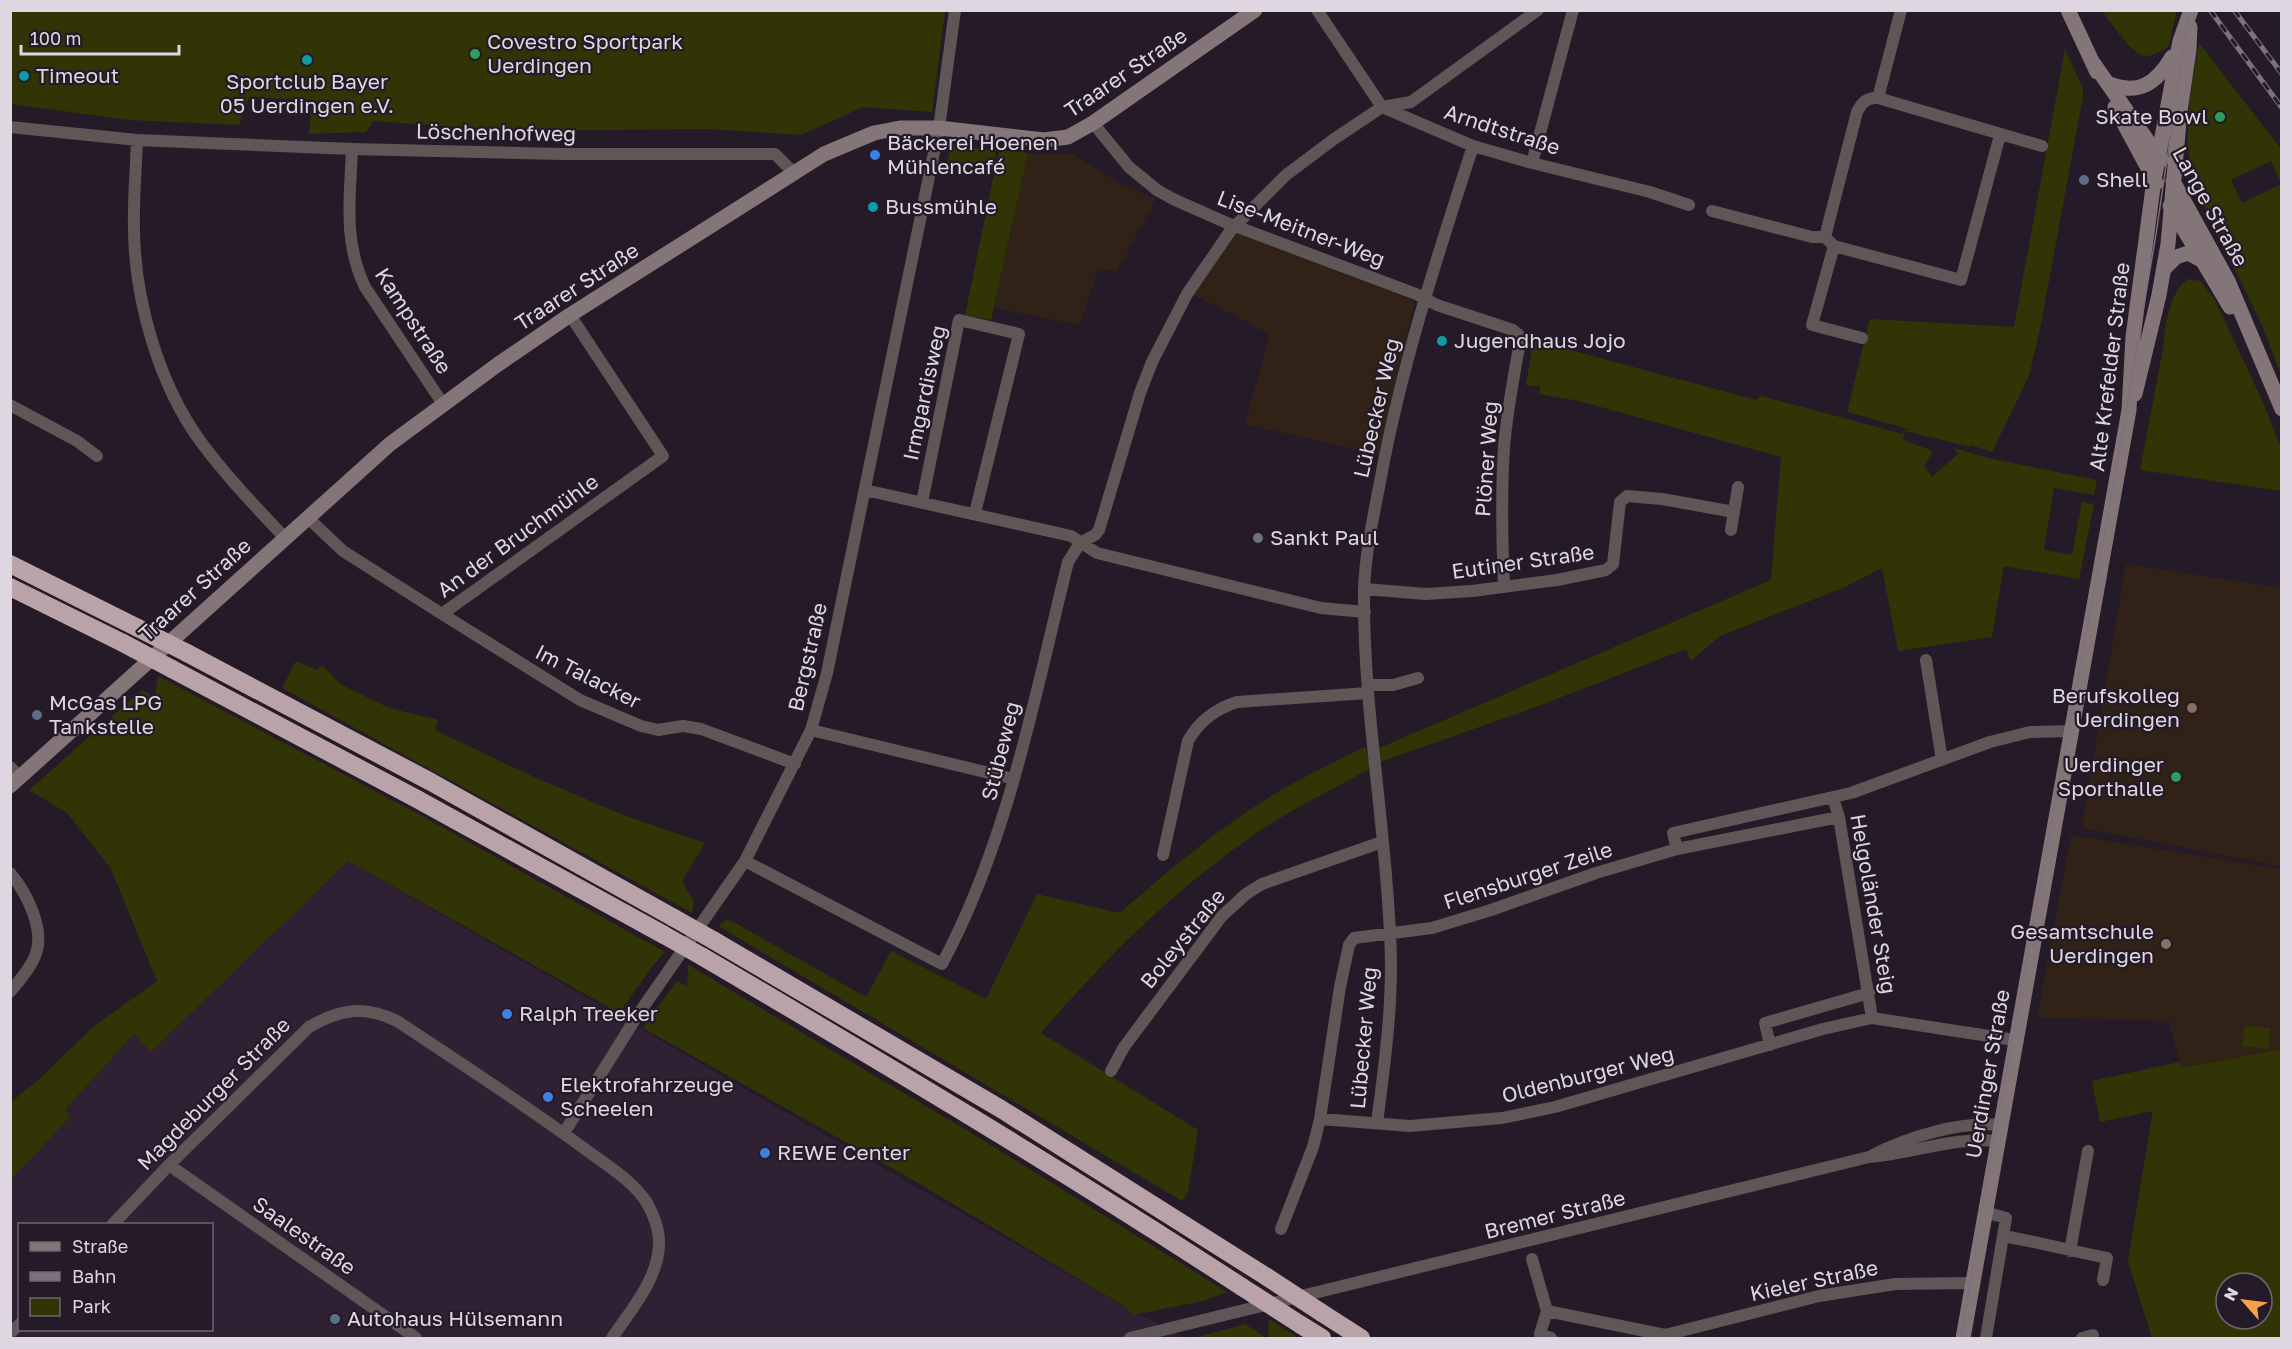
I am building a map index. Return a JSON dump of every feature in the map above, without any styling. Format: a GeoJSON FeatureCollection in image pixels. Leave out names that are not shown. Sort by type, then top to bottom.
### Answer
{"type":"FeatureCollection","features":[{"type":"Feature","properties":{"kind":"highway"},"geometry":{"type":"LineString","coordinates":[[10,564],[187,653],[431,782],[713,940],[1001,1109],[1361,1338]]}},
{"type":"Feature","properties":{"kind":"highway"},"geometry":{"type":"LineString","coordinates":[[10,587],[123,643],[417,799],[703,957],[988,1126],[1322,1338]]}},
{"type":"Feature","properties":{"kind":"street","name":"Bergstraße"},"geometry":{"type":"LineString","coordinates":[[564,1133],[637,1016],[745,861],[811,730],[827,673],[939,128],[955,10]]}},
{"type":"Feature","properties":{"kind":"street","name":"Traarer Straße"},"geometry":{"type":"LineString","coordinates":[[14,777],[390,444],[570,315],[824,154],[874,133],[900,128],[939,128],[1044,140],[1068,137],[1093,123],[1255,10]]}},
{"type":"Feature","properties":{"kind":"street"},"geometry":{"type":"LineString","coordinates":[[1317,10],[1382,107],[1411,102],[1538,10]]}},
{"type":"Feature","properties":{"kind":"street"},"geometry":{"type":"LineString","coordinates":[[1532,163],[1573,10]]}},
{"type":"Feature","properties":{"kind":"street"},"geometry":{"type":"LineString","coordinates":[[1878,98],[1901,10]]}},
{"type":"Feature","properties":{"kind":"street","name":"Lange Straße"},"geometry":{"type":"LineString","coordinates":[[2068,10],[2154,180],[2255,348]]}},
{"type":"Feature","properties":{"kind":"street"},"geometry":{"type":"LineString","coordinates":[[2128,410],[2139,382],[2164,269],[2172,209],[2180,111],[2189,50],[2191,13]]}},
{"type":"Feature","properties":{"kind":"street","name":"Alte Krefelder Straße"},"geometry":{"type":"LineString","coordinates":[[2071,731],[2128,410],[2133,338],[2158,156],[2180,41],[2191,13]]}},
{"type":"Feature","properties":{"kind":"street"},"geometry":{"type":"LineString","coordinates":[[2107,83],[2119,88],[2142,87],[2160,76],[2180,41]]}},
{"type":"Feature","properties":{"kind":"street","name":"Lange Straße"},"geometry":{"type":"LineString","coordinates":[[2094,64],[2158,156],[2228,280],[2282,409]]}},
{"type":"Feature","properties":{"kind":"street"},"geometry":{"type":"LineString","coordinates":[[1862,338],[1812,325],[1857,112],[1862,103],[1870,98],[1878,98],[2042,146]]}},
{"type":"Feature","properties":{"kind":"street","name":"Arndtstraße"},"geometry":{"type":"LineString","coordinates":[[1382,107],[1473,146],[1650,192],[1689,205]]}},
{"type":"Feature","properties":{"kind":"street","name":"Stübeweg"},"geometry":{"type":"LineString","coordinates":[[745,861],[942,964],[978,891],[997,839],[1068,562],[1080,543],[1095,535],[1099,530],[1140,393],[1157,352],[1187,294],[1208,260],[1235,226],[1286,175],[1382,107]]}},
{"type":"Feature","properties":{"kind":"street","name":"Lise-Meitner-Weg"},"geometry":{"type":"LineString","coordinates":[[1093,123],[1129,167],[1157,190],[1191,207],[1424,299],[1513,330],[1519,335]]}},
{"type":"Feature","properties":{"kind":"street","name":"Löschenhofweg"},"geometry":{"type":"LineString","coordinates":[[10,127],[137,140],[352,149],[562,154],[775,154],[794,173]]}},
{"type":"Feature","properties":{"kind":"street"},"geometry":{"type":"LineString","coordinates":[[1712,211],[1961,280],[2000,135]]}},
{"type":"Feature","properties":{"kind":"street"},"geometry":{"type":"LineString","coordinates":[[137,140],[134,231],[136,262],[150,333],[162,369],[181,409],[200,440],[285,538]]}},
{"type":"Feature","properties":{"kind":"street","name":"Lübecker Weg"},"geometry":{"type":"LineString","coordinates":[[1320,1119],[1377,1123],[1389,1008],[1390,934],[1368,689],[1364,589],[1370,536],[1384,460],[1405,367],[1424,299],[1473,146]]}},
{"type":"Feature","properties":{"kind":"street","name":"Kampstraße"},"geometry":{"type":"LineString","coordinates":[[352,149],[349,226],[357,270],[365,287],[443,404]]}},
{"type":"Feature","properties":{"kind":"street"},"geometry":{"type":"LineString","coordinates":[[2164,269],[2176,257],[2187,253],[2203,261]]}},
{"type":"Feature","properties":{"kind":"street","name":"An der Bruchmühle"},"geometry":{"type":"LineString","coordinates":[[308,518],[343,551],[442,614],[663,456],[570,315]]}},
{"type":"Feature","properties":{"kind":"street","name":"Irmgardisweg"},"geometry":{"type":"LineString","coordinates":[[922,502],[959,320],[1019,334],[975,513]]}},
{"type":"Feature","properties":{"kind":"street","name":"Plöner Weg"},"geometry":{"type":"LineString","coordinates":[[1504,587],[1501,520],[1503,468],[1519,335]]}},
{"type":"Feature","properties":{"kind":"street"},"geometry":{"type":"LineString","coordinates":[[10,405],[77,441],[97,456]]}},
{"type":"Feature","properties":{"kind":"street"},"geometry":{"type":"LineString","coordinates":[[1731,530],[1738,487]]}},
{"type":"Feature","properties":{"kind":"street"},"geometry":{"type":"LineString","coordinates":[[865,490],[1071,536],[1097,553],[1321,608],[1365,612]]}},
{"type":"Feature","properties":{"kind":"street","name":"Eutiner Straße"},"geometry":{"type":"LineString","coordinates":[[1364,589],[1426,594],[1557,580],[1606,570],[1613,564],[1620,502],[1627,496],[1662,499],[1734,512]]}},
{"type":"Feature","properties":{"kind":"street","name":"Im Talacker"},"geometry":{"type":"LineString","coordinates":[[442,614],[580,700],[641,726],[658,730],[683,726],[701,729],[795,764]]}},
{"type":"Feature","properties":{"kind":"street"},"geometry":{"type":"LineString","coordinates":[[1926,660],[1942,760]]}},
{"type":"Feature","properties":{"kind":"street"},"geometry":{"type":"LineString","coordinates":[[1163,855],[1188,741],[1196,726],[1223,706],[1237,702],[1368,689],[1418,678]]}},
{"type":"Feature","properties":{"kind":"street"},"geometry":{"type":"LineString","coordinates":[[811,730],[1014,779]]}},
{"type":"Feature","properties":{"kind":"street"},"geometry":{"type":"LineString","coordinates":[[1677,849],[1673,833],[1833,798],[1990,742],[2030,732],[2071,731]]}},
{"type":"Feature","properties":{"kind":"street","name":"Uerdinger Straße"},"geometry":{"type":"LineString","coordinates":[[1963,1338],[2071,731]]}},
{"type":"Feature","properties":{"kind":"street","name":"Helgoländer Steig"},"geometry":{"type":"LineString","coordinates":[[1833,798],[1839,817],[1872,1018]]}},
{"type":"Feature","properties":{"kind":"street","name":"Flensburger Zeile"},"geometry":{"type":"LineString","coordinates":[[1390,934],[1432,928],[1596,873],[1677,849],[1839,817]]}},
{"type":"Feature","properties":{"kind":"street","name":"Boleystraße"},"geometry":{"type":"LineString","coordinates":[[1111,1071],[1124,1047],[1222,916],[1234,904],[1263,884],[1382,842]]}},
{"type":"Feature","properties":{"kind":"street"},"geometry":{"type":"LineString","coordinates":[[10,873],[32,907],[37,931],[36,954],[10,992]]}},
{"type":"Feature","properties":{"kind":"street","name":"Lübecker Weg"},"geometry":{"type":"LineString","coordinates":[[1281,1229],[1313,1147],[1320,1119],[1340,987],[1349,945],[1358,936],[1390,934]]}},
{"type":"Feature","properties":{"kind":"street"},"geometry":{"type":"LineString","coordinates":[[1770,1045],[1765,1023],[1869,993]]}},
{"type":"Feature","properties":{"kind":"street","name":"Magdeburger Straße"},"geometry":{"type":"LineString","coordinates":[[114,1223],[169,1165],[309,1027],[334,1014],[350,1011],[383,1015],[564,1133],[629,1184],[646,1202],[657,1224],[660,1246],[655,1266],[647,1286],[612,1338]]}},
{"type":"Feature","properties":{"kind":"street","name":"Oldenburger Weg"},"geometry":{"type":"LineString","coordinates":[[1377,1123],[1410,1126],[1512,1115],[1555,1107],[1823,1029],[1872,1018],[2015,1040]]}},
{"type":"Feature","properties":{"kind":"street","name":"Bremer Straße"},"geometry":{"type":"LineString","coordinates":[[1869,1157],[1889,1147],[1942,1131],[1969,1125],[2000,1125]]}},
{"type":"Feature","properties":{"kind":"street","name":"Bremer Straße"},"geometry":{"type":"LineString","coordinates":[[1130,1338],[1869,1157],[1975,1139],[1997,1141]]}},
{"type":"Feature","properties":{"kind":"street"},"geometry":{"type":"LineString","coordinates":[[2070,1251],[2088,1151]]}},
{"type":"Feature","properties":{"kind":"street","name":"Saalestraße"},"geometry":{"type":"LineString","coordinates":[[169,1165],[416,1338]]}},
{"type":"Feature","properties":{"kind":"street"},"geometry":{"type":"LineString","coordinates":[[1985,1212],[2006,1218],[1986,1338]]}},
{"type":"Feature","properties":{"kind":"street"},"geometry":{"type":"LineString","coordinates":[[2003,1236],[2045,1243],[2106,1258],[2103,1280]]}},
{"type":"Feature","properties":{"kind":"street"},"geometry":{"type":"LineString","coordinates":[[1532,1259],[1547,1311],[1540,1334],[1551,1338]]}},
{"type":"Feature","properties":{"kind":"street","name":"Kieler Straße"},"geometry":{"type":"LineString","coordinates":[[1547,1311],[1664,1337],[1819,1296],[1895,1284],[1972,1283]]}},
{"type":"Feature","properties":{"kind":"shaded area"},"geometry":{"type":"Polygon","coordinates":[[[1028,153],[1041,155],[1072,153],[1121,184],[1156,199],[1117,272],[1098,269],[1080,325],[994,308],[1028,153]]]}},
{"type":"Feature","properties":{"kind":"shaded area"},"geometry":{"type":"Polygon","coordinates":[[[1235,233],[1411,297],[1414,304],[1379,455],[1245,424],[1270,334],[1192,294],[1235,233]]]}},
{"type":"Feature","properties":{"kind":"shaded area","name":"Berufskolleg Uerdingen"},"geometry":{"type":"Polygon","coordinates":[[[2126,564],[2281,588],[2281,866],[2082,828],[2126,564]]]}},
{"type":"Feature","properties":{"kind":"shaded area","name":"Gesamtschule Uerdingen"},"geometry":{"type":"Polygon","coordinates":[[[2071,835],[2281,869],[2281,1049],[2181,1068],[2169,1021],[2037,1018],[2071,835]]]}},
{"type":"Feature","properties":{"kind":"shaded area"},"geometry":{"type":"Polygon","coordinates":[[[348,861],[1127,1308],[1185,1338],[11,1338],[10,1180],[71,1116],[65,1111],[134,1034],[152,1051],[348,861]]]}},
{"type":"Feature","properties":{"kind":"green space","name":"Covestro Sportpark Uerdingen"},"geometry":{"type":"Polygon","coordinates":[[[11,10],[945,11],[932,112],[863,107],[801,135],[709,129],[508,131],[373,121],[366,132],[309,134],[312,100],[249,97],[239,125],[129,120],[11,104],[11,10]]]}},
{"type":"Feature","properties":{"kind":"green space"},"geometry":{"type":"Polygon","coordinates":[[[2102,11],[2177,11],[2168,47],[2151,55],[2140,54],[2128,44],[2102,11]]]}},
{"type":"Feature","properties":{"kind":"green space"},"geometry":{"type":"Polygon","coordinates":[[[2199,43],[2281,149],[2281,183],[2271,161],[2231,180],[2242,203],[2281,184],[2281,374],[2261,323],[2198,194],[2192,174],[2188,119],[2199,43]]]}},
{"type":"Feature","properties":{"kind":"green space"},"geometry":{"type":"Polygon","coordinates":[[[2065,49],[2083,88],[2083,96],[2041,324],[2029,376],[1992,452],[1971,445],[1970,447],[1905,431],[1903,440],[1933,451],[1924,466],[1932,477],[1958,454],[1954,448],[1988,458],[2097,480],[2094,495],[2054,488],[2044,550],[2072,555],[2082,502],[2094,504],[2079,579],[2004,566],[1992,637],[1898,651],[1882,568],[1843,588],[1720,636],[1691,661],[1686,649],[1533,708],[1380,762],[1379,748],[1771,580],[1781,457],[1579,401],[1539,394],[1540,387],[1526,385],[1533,343],[1525,339],[1528,337],[1548,342],[1548,344],[1756,400],[1761,396],[1903,434],[1905,429],[1916,431],[1847,412],[1870,319],[2014,327],[2065,49]]]}},
{"type":"Feature","properties":{"kind":"green space"},"geometry":{"type":"Polygon","coordinates":[[[951,145],[996,150],[992,174],[947,164],[951,145]]]}},
{"type":"Feature","properties":{"kind":"green space"},"geometry":{"type":"Polygon","coordinates":[[[999,150],[1028,153],[991,320],[965,315],[999,150]]]}},
{"type":"Feature","properties":{"kind":"green space"},"geometry":{"type":"Polygon","coordinates":[[[2188,279],[2200,281],[2214,298],[2263,402],[2281,448],[2281,491],[2140,470],[2163,349],[2166,321],[2173,298],[2188,279]]]}},
{"type":"Feature","properties":{"kind":"green space"},"geometry":{"type":"Polygon","coordinates":[[[296,661],[317,670],[322,665],[340,684],[389,708],[438,720],[435,730],[525,773],[623,815],[705,843],[682,881],[694,902],[692,913],[282,688],[296,661]]]}},
{"type":"Feature","properties":{"kind":"green space"},"geometry":{"type":"Polygon","coordinates":[[[158,676],[422,816],[665,952],[619,1013],[348,861],[151,1052],[134,1034],[65,1110],[71,1116],[11,1180],[11,1102],[36,1082],[93,1027],[157,981],[110,867],[67,813],[29,790],[142,690],[155,697],[158,676]]]}},
{"type":"Feature","properties":{"kind":"green space"},"geometry":{"type":"Polygon","coordinates":[[[1365,747],[1371,768],[1267,826],[1204,872],[1146,922],[1092,976],[1041,1033],[1198,1130],[1188,1192],[1182,1201],[718,926],[728,919],[866,997],[891,951],[986,999],[1037,894],[1120,913],[1181,861],[1246,812],[1292,784],[1365,747]]]}},
{"type":"Feature","properties":{"kind":"green space"},"geometry":{"type":"Polygon","coordinates":[[[688,965],[973,1134],[1227,1292],[1203,1301],[1133,1315],[1127,1308],[913,1180],[643,1028],[677,981],[687,987],[688,965]]]}},
{"type":"Feature","properties":{"kind":"green space"},"geometry":{"type":"Polygon","coordinates":[[[2245,1026],[2271,1028],[2268,1049],[2242,1046],[2245,1026]]]}},
{"type":"Feature","properties":{"kind":"green space"},"geometry":{"type":"Polygon","coordinates":[[[2281,1049],[2281,1338],[2152,1338],[2128,1261],[2153,1111],[2100,1122],[2092,1081],[2179,1062],[2182,1068],[2281,1049]]]}},
{"type":"Feature","properties":{"kind":"green space"},"geometry":{"type":"Polygon","coordinates":[[[1269,1319],[1298,1338],[1268,1338],[1269,1319]]]}},
{"type":"Feature","properties":{"kind":"green space"},"geometry":{"type":"Polygon","coordinates":[[[1245,1324],[1266,1338],[1194,1338],[1245,1324]]]}},
{"type":"Feature","properties":{"kind":"tram line"},"geometry":{"type":"LineString","coordinates":[[1961,1338],[1987,1177],[2114,481],[2156,234],[2189,10]]}},
{"type":"Feature","properties":{"kind":"railway"},"geometry":{"type":"LineString","coordinates":[[2210,10],[2282,108]]}},
{"type":"Feature","properties":{"kind":"railway"},"geometry":{"type":"LineString","coordinates":[[2234,10],[2282,74]]}},
{"type":"Feature","properties":{"kind":"place","name":"Covestro Sportpark Uerdingen"},"geometry":{"type":"Point","coordinates":[475,54]}},
{"type":"Feature","properties":{"kind":"place","name":"Sportclub Bayer 05 Uerdingen e.V."},"geometry":{"type":"Point","coordinates":[307,60]}},
{"type":"Feature","properties":{"kind":"place","name":"Timeout"},"geometry":{"type":"Point","coordinates":[24,76]}},
{"type":"Feature","properties":{"kind":"place","name":"Skate Bowl"},"geometry":{"type":"Point","coordinates":[2220,117]}},
{"type":"Feature","properties":{"kind":"place","name":"Bäckerei Hoenen Mühlencafé"},"geometry":{"type":"Point","coordinates":[875,155]}},
{"type":"Feature","properties":{"kind":"place","name":"Shell"},"geometry":{"type":"Point","coordinates":[2084,180]}},
{"type":"Feature","properties":{"kind":"place","name":"Bussmühle"},"geometry":{"type":"Point","coordinates":[873,207]}},
{"type":"Feature","properties":{"kind":"place","name":"Jugendhaus Jojo"},"geometry":{"type":"Point","coordinates":[1442,341]}},
{"type":"Feature","properties":{"kind":"place","name":"Sankt Paul"},"geometry":{"type":"Point","coordinates":[1258,538]}},
{"type":"Feature","properties":{"kind":"place","name":"Berufskolleg Uerdingen"},"geometry":{"type":"Point","coordinates":[2192,708]}},
{"type":"Feature","properties":{"kind":"place","name":"McGas LPG Tankstelle"},"geometry":{"type":"Point","coordinates":[37,715]}},
{"type":"Feature","properties":{"kind":"place","name":"Uerdinger Sporthalle"},"geometry":{"type":"Point","coordinates":[2176,777]}},
{"type":"Feature","properties":{"kind":"place","name":"Gesamtschule Uerdingen"},"geometry":{"type":"Point","coordinates":[2166,944]}},
{"type":"Feature","properties":{"kind":"place","name":"Ralph Treeker"},"geometry":{"type":"Point","coordinates":[507,1014]}},
{"type":"Feature","properties":{"kind":"place","name":"Elektrofahrzeuge Scheelen"},"geometry":{"type":"Point","coordinates":[548,1097]}},
{"type":"Feature","properties":{"kind":"place","name":"REWE Center"},"geometry":{"type":"Point","coordinates":[765,1153]}},
{"type":"Feature","properties":{"kind":"place","name":"Autohaus Hülsemann"},"geometry":{"type":"Point","coordinates":[335,1319]}}]}
